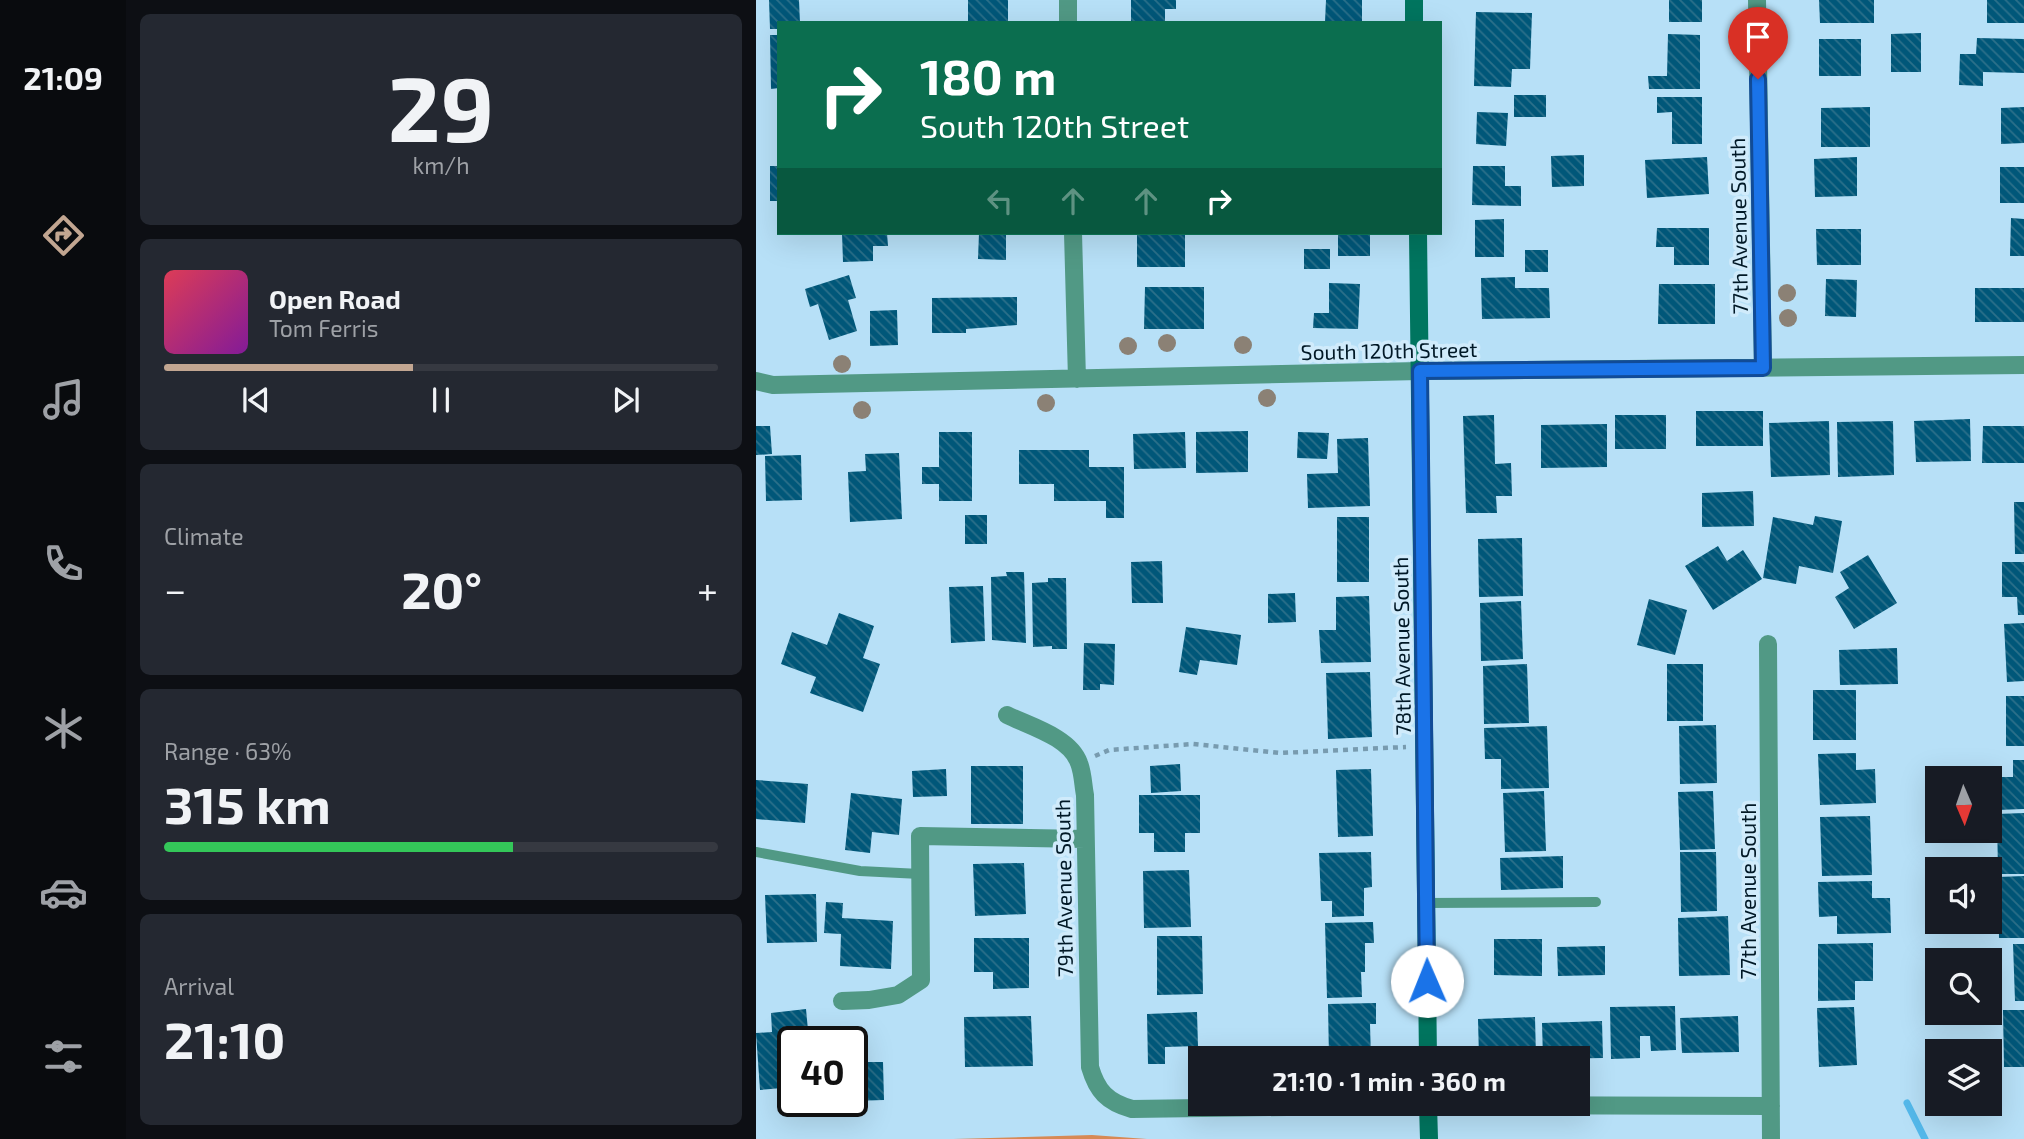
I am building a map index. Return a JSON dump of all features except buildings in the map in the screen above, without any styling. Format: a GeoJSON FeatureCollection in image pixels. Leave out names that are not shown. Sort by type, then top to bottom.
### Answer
{"type":"FeatureCollection","features":[{"type":"Feature","properties":{"kind":"street"},"geometry":{"type":"LineString","coordinates":[[1068,0],[1068,21]]}},
{"type":"Feature","properties":{"kind":"street"},"geometry":{"type":"LineString","coordinates":[[1413,0],[1414,21]]}},
{"type":"Feature","properties":{"kind":"street","name":"77th Avenue South"},"geometry":{"type":"LineString","coordinates":[[1757,0],[1763,368]]}},
{"type":"Feature","properties":{"kind":"street"},"geometry":{"type":"LineString","coordinates":[[1073,235],[1077,379]]}},
{"type":"Feature","properties":{"kind":"street","name":"78th Avenue South"},"geometry":{"type":"LineString","coordinates":[[1418,235],[1427,1046]]}},
{"type":"Feature","properties":{"kind":"street","name":"South 120th Street"},"geometry":{"type":"LineString","coordinates":[[756,381],[773,385],[1420,371],[2024,365]]}},
{"type":"Feature","properties":{"kind":"street","name":"77th Avenue South"},"geometry":{"type":"LineString","coordinates":[[1768,643],[1772,1139]]}},
{"type":"Feature","properties":{"kind":"street"},"geometry":{"type":"LineString","coordinates":[[1007,715],[1060,741],[1075,755],[1080,764]]}},
{"type":"Feature","properties":{"kind":"street","name":"79th Avenue South"},"geometry":{"type":"LineString","coordinates":[[1080,764],[1085,796],[1090,1067],[1095,1084],[1105,1096],[1118,1105],[1132,1109],[1188,1108]]}},
{"type":"Feature","properties":{"kind":"street"},"geometry":{"type":"LineString","coordinates":[[842,1001],[898,996],[921,980],[920,836],[1085,839]]}},
{"type":"Feature","properties":{"kind":"street"},"geometry":{"type":"LineString","coordinates":[[1590,1105],[1771,1106]]}},
{"type":"Feature","properties":{"kind":"street"},"geometry":{"type":"LineString","coordinates":[[1428,1116],[1429,1139]]}},
{"type":"Feature","properties":{"kind":"lane"},"geometry":{"type":"LineString","coordinates":[[756,852],[860,871],[920,874]]}},
{"type":"Feature","properties":{"kind":"lane"},"geometry":{"type":"LineString","coordinates":[[1426,903],[1596,902]]}},
{"type":"Feature","properties":{"kind":"path"},"geometry":{"type":"LineString","coordinates":[[1080,764],[1109,750],[1193,744],[1280,753],[1424,746]]}},
{"type":"Feature","properties":{"kind":"green space"},"geometry":{"type":"Polygon","coordinates":[[[1092,1135],[1147,1139],[953,1139],[1092,1135]]]}},
{"type":"Feature","properties":{"kind":"waterway"},"geometry":{"type":"LineString","coordinates":[[1907,1103],[1925,1139]]}},
{"type":"Feature","properties":{"kind":"route"},"geometry":{"type":"LineString","coordinates":[[1427,981],[1420,371],[1763,368],[1758,79]]}}]}
